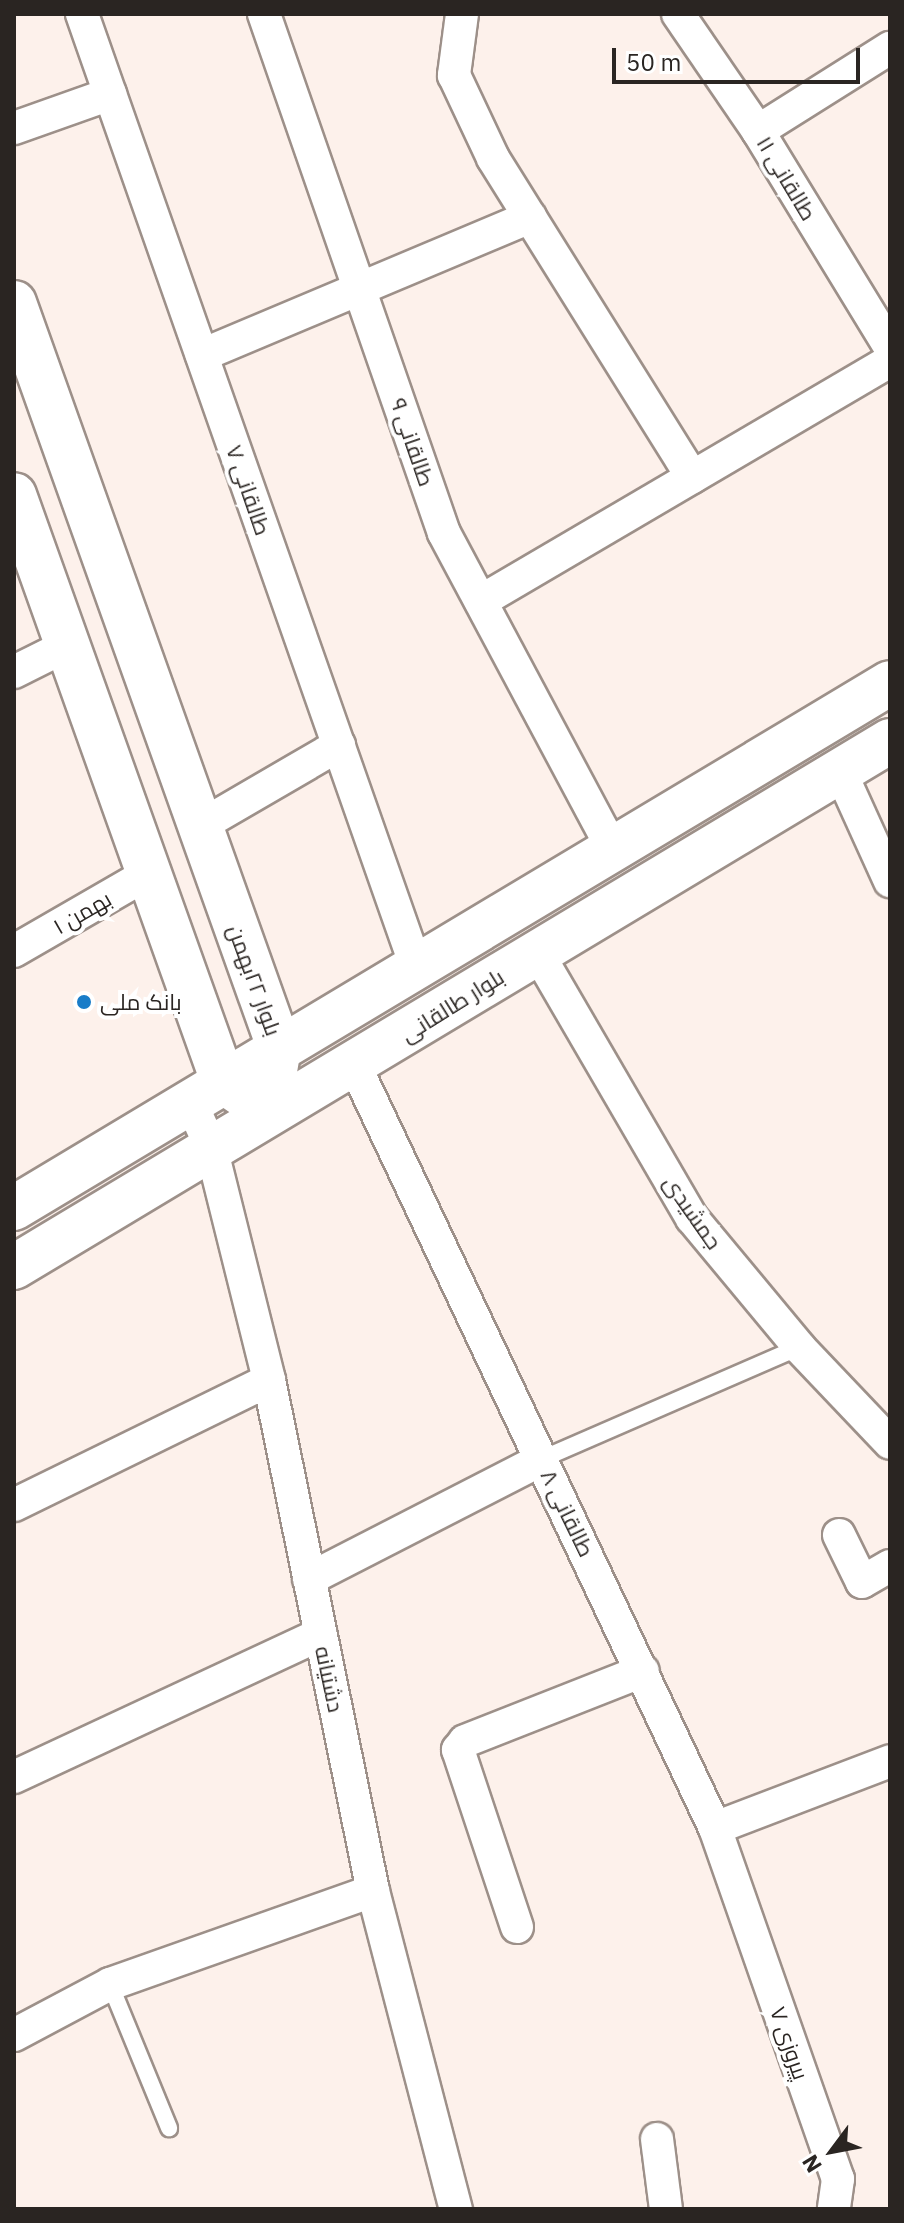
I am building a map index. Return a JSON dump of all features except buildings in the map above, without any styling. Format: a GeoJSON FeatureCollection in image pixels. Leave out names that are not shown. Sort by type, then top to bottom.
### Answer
{"type":"FeatureCollection","features":[{"type":"Feature","properties":{"kind":"main road","name":"بلوار ۲۲بهمن"},"geometry":{"type":"LineString","coordinates":[[14,303],[279,1047],[268,1112]]}},
{"type":"Feature","properties":{"kind":"main road"},"geometry":{"type":"LineString","coordinates":[[14,495],[201,1018],[207,1091]]}},
{"type":"Feature","properties":{"kind":"main road"},"geometry":{"type":"LineString","coordinates":[[19,1206],[279,1047],[890,683]]}},
{"type":"Feature","properties":{"kind":"main road","name":"بلوار طالقانی"},"geometry":{"type":"LineString","coordinates":[[14,1267],[268,1112],[404,1036],[537,952],[890,741]]}},
{"type":"Feature","properties":{"kind":"main road"},"geometry":{"type":"LineString","coordinates":[[373,992],[371,1008],[378,1024],[389,1033],[404,1036]]}},
{"type":"Feature","properties":{"kind":"main road"},"geometry":{"type":"LineString","coordinates":[[201,1018],[222,1016],[261,996]]}},
{"type":"Feature","properties":{"kind":"main road"},"geometry":{"type":"LineString","coordinates":[[207,1091],[268,1112]]}},
{"type":"Feature","properties":{"kind":"main road"},"geometry":{"type":"LineString","coordinates":[[19,1206],[40,1208],[49,1220],[50,1245]]}},
{"type":"Feature","properties":{"kind":"street","name":"طالقانی ۷"},"geometry":{"type":"LineString","coordinates":[[82,14],[416,966]]}},
{"type":"Feature","properties":{"kind":"street","name":"طالقانی ۹"},"geometry":{"type":"LineString","coordinates":[[264,14],[444,533],[613,849]]}},
{"type":"Feature","properties":{"kind":"street"},"geometry":{"type":"LineString","coordinates":[[462,14],[454,75],[493,158],[692,477]]}},
{"type":"Feature","properties":{"kind":"street","name":"طالقانی ۱۱"},"geometry":{"type":"LineString","coordinates":[[678,14],[758,131],[890,347]]}},
{"type":"Feature","properties":{"kind":"street"},"geometry":{"type":"LineString","coordinates":[[758,131],[890,48]]}},
{"type":"Feature","properties":{"kind":"street"},"geometry":{"type":"LineString","coordinates":[[14,128],[110,94]]}},
{"type":"Feature","properties":{"kind":"street"},"geometry":{"type":"LineString","coordinates":[[202,355],[361,292],[530,217]]}},
{"type":"Feature","properties":{"kind":"street"},"geometry":{"type":"LineString","coordinates":[[481,601],[890,361]]}},
{"type":"Feature","properties":{"kind":"street"},"geometry":{"type":"LineString","coordinates":[[14,672],[68,645]]}},
{"type":"Feature","properties":{"kind":"street"},"geometry":{"type":"LineString","coordinates":[[200,826],[339,745]]}},
{"type":"Feature","properties":{"kind":"street"},"geometry":{"type":"LineString","coordinates":[[840,771],[890,881]]}},
{"type":"Feature","properties":{"kind":"street","name":"بهمن ۱"},"geometry":{"type":"LineString","coordinates":[[14,951],[149,873]]}},
{"type":"Feature","properties":{"kind":"street","name":"جمشیدی"},"geometry":{"type":"LineString","coordinates":[[537,952],[692,1218],[799,1347],[890,1443]]}},
{"type":"Feature","properties":{"kind":"street","name":"طالقانی ۸"},"geometry":{"type":"LineString","coordinates":[[354,1064],[715,1828],[764,1970]]}},
{"type":"Feature","properties":{"kind":"street","name":"دشتیانه"},"geometry":{"type":"LineString","coordinates":[[207,1091],[211,1147],[269,1380],[373,1891],[456,2209]]}},
{"type":"Feature","properties":{"kind":"street"},"geometry":{"type":"LineString","coordinates":[[14,1505],[269,1380]]}},
{"type":"Feature","properties":{"kind":"street"},"geometry":{"type":"LineString","coordinates":[[309,1579],[542,1459]]}},
{"type":"Feature","properties":{"kind":"street"},"geometry":{"type":"LineString","coordinates":[[839,1535],[862,1582],[890,1566]]}},
{"type":"Feature","properties":{"kind":"street"},"geometry":{"type":"LineString","coordinates":[[14,1777],[320,1634]]}},
{"type":"Feature","properties":{"kind":"street"},"geometry":{"type":"LineString","coordinates":[[517,1927],[458,1750],[465,1741],[643,1671]]}},
{"type":"Feature","properties":{"kind":"street"},"geometry":{"type":"LineString","coordinates":[[715,1828],[890,1761]]}},
{"type":"Feature","properties":{"kind":"street"},"geometry":{"type":"LineString","coordinates":[[14,2035],[110,1984],[373,1891]]}},
{"type":"Feature","properties":{"kind":"street","name":"پیروزی ۷"},"geometry":{"type":"LineString","coordinates":[[764,1970],[838,2179],[834,2209]]}},
{"type":"Feature","properties":{"kind":"street"},"geometry":{"type":"LineString","coordinates":[[657,2139],[666,2209]]}},
{"type":"Feature","properties":{"kind":"lane"},"geometry":{"type":"LineString","coordinates":[[542,1459],[799,1347]]}},
{"type":"Feature","properties":{"kind":"lane"},"geometry":{"type":"LineString","coordinates":[[110,1984],[169,2128]]}},
{"type":"Feature","properties":{"kind":"place","name":"بانک ملی"},"geometry":{"type":"Point","coordinates":[84,1002]}}]}
